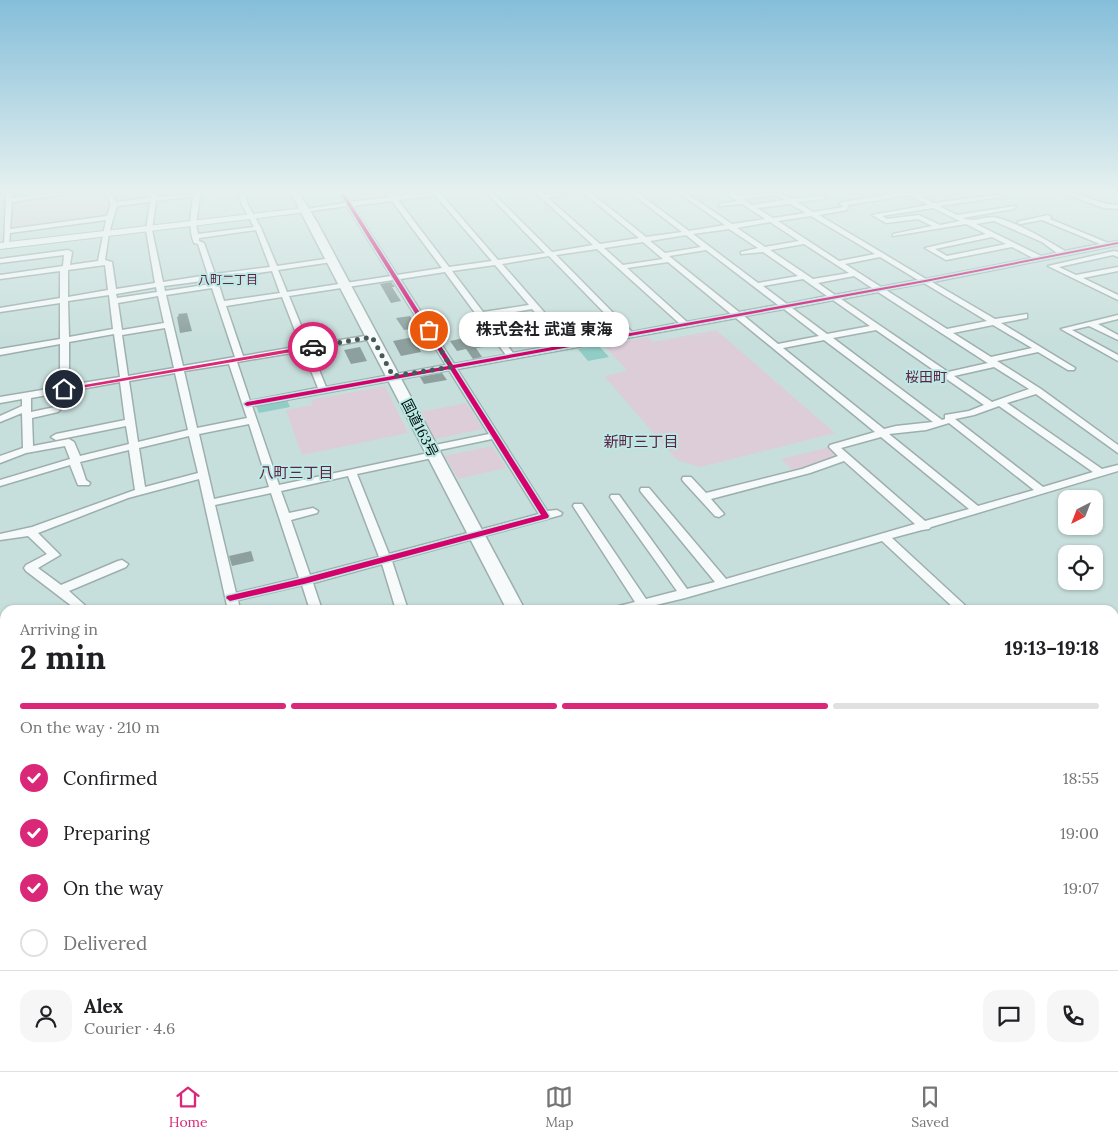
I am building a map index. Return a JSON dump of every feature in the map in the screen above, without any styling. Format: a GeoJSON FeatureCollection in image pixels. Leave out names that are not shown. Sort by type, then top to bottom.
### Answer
{"type":"FeatureCollection","features":[{"type":"Feature","properties":{"kind":"highway","name":"国道163号"},"geometry":{"type":"LineString","coordinates":[[322,243],[513,605]]}},
{"type":"Feature","properties":{"kind":"main road"},"geometry":{"type":"LineString","coordinates":[[3,246],[32,243]]}},
{"type":"Feature","properties":{"kind":"street"},"geometry":{"type":"LineString","coordinates":[[60,243],[60,254]]}},
{"type":"Feature","properties":{"kind":"street"},"geometry":{"type":"LineString","coordinates":[[101,262],[104,243]]}},
{"type":"Feature","properties":{"kind":"street"},"geometry":{"type":"LineString","coordinates":[[151,243],[232,604],[304,581],[557,512]]}},
{"type":"Feature","properties":{"kind":"street"},"geometry":{"type":"LineString","coordinates":[[201,243],[222,304],[247,404],[304,581],[314,605]]}},
{"type":"Feature","properties":{"kind":"street"},"geometry":{"type":"LineString","coordinates":[[264,243],[323,390]]}},
{"type":"Feature","properties":{"kind":"street"},"geometry":{"type":"LineString","coordinates":[[374,243],[544,515]]}},
{"type":"Feature","properties":{"kind":"street"},"geometry":{"type":"LineString","coordinates":[[427,243],[511,356]]}},
{"type":"Feature","properties":{"kind":"street"},"geometry":{"type":"LineString","coordinates":[[480,243],[568,345]]}},
{"type":"Feature","properties":{"kind":"street"},"geometry":{"type":"LineString","coordinates":[[539,243],[630,334]]}},
{"type":"Feature","properties":{"kind":"street"},"geometry":{"type":"LineString","coordinates":[[596,243],[685,324]]}},
{"type":"Feature","properties":{"kind":"street"},"geometry":{"type":"LineString","coordinates":[[222,304],[611,243]]}},
{"type":"Feature","properties":{"kind":"street"},"geometry":{"type":"LineString","coordinates":[[648,243],[977,510]]}},
{"type":"Feature","properties":{"kind":"street"},"geometry":{"type":"LineString","coordinates":[[701,243],[940,422]]}},
{"type":"Feature","properties":{"kind":"street"},"geometry":{"type":"LineString","coordinates":[[755,243],[947,375],[996,404],[1101,473]]}},
{"type":"Feature","properties":{"kind":"street"},"geometry":{"type":"LineString","coordinates":[[743,253],[800,243]]}},
{"type":"Feature","properties":{"kind":"street"},"geometry":{"type":"LineString","coordinates":[[807,243],[1038,391],[1118,450]]}},
{"type":"Feature","properties":{"kind":"street"},"geometry":{"type":"LineString","coordinates":[[861,243],[1071,368]]}},
{"type":"Feature","properties":{"kind":"street"},"geometry":{"type":"LineString","coordinates":[[953,243],[928,248],[946,258],[1012,245]]}},
{"type":"Feature","properties":{"kind":"street"},"geometry":{"type":"LineString","coordinates":[[1008,243],[1040,258]]}},
{"type":"Feature","properties":{"kind":"street"},"geometry":{"type":"LineString","coordinates":[[1047,243],[1064,254]]}},
{"type":"Feature","properties":{"kind":"street"},"geometry":{"type":"LineString","coordinates":[[1102,243],[1107,245]]}},
{"type":"Feature","properties":{"kind":"street"},"geometry":{"type":"LineString","coordinates":[[247,404],[925,281],[1118,244]]}},
{"type":"Feature","properties":{"kind":"street"},"geometry":{"type":"LineString","coordinates":[[663,255],[674,248]]}},
{"type":"Feature","properties":{"kind":"street"},"geometry":{"type":"LineString","coordinates":[[622,267],[663,255],[708,248]]}},
{"type":"Feature","properties":{"kind":"street"},"geometry":{"type":"LineString","coordinates":[[0,261],[68,252],[66,268],[64,268],[63,300],[64,389]]}},
{"type":"Feature","properties":{"kind":"street"},"geometry":{"type":"LineString","coordinates":[[1118,255],[1114,253],[1052,266],[1118,298]]}},
{"type":"Feature","properties":{"kind":"street"},"geometry":{"type":"LineString","coordinates":[[838,263],[881,255]]}},
{"type":"Feature","properties":{"kind":"street"},"geometry":{"type":"LineString","coordinates":[[0,312],[63,300],[112,297],[214,281],[274,268],[332,260]]}},
{"type":"Feature","properties":{"kind":"street"},"geometry":{"type":"LineString","coordinates":[[0,277],[108,262],[140,491]]}},
{"type":"Feature","properties":{"kind":"street"},"geometry":{"type":"LineString","coordinates":[[1076,278],[1118,269]]}},
{"type":"Feature","properties":{"kind":"street"},"geometry":{"type":"LineString","coordinates":[[811,282],[855,274]]}},
{"type":"Feature","properties":{"kind":"street"},"geometry":{"type":"LineString","coordinates":[[757,285],[804,277]]}},
{"type":"Feature","properties":{"kind":"street"},"geometry":{"type":"LineString","coordinates":[[1102,290],[1118,286]]}},
{"type":"Feature","properties":{"kind":"street"},"geometry":{"type":"LineString","coordinates":[[481,315],[534,306]]}},
{"type":"Feature","properties":{"kind":"street"},"geometry":{"type":"LineString","coordinates":[[946,332],[1024,316]]}},
{"type":"Feature","properties":{"kind":"street"},"geometry":{"type":"LineString","coordinates":[[1117,318],[1065,329],[1118,358]]}},
{"type":"Feature","properties":{"kind":"street"},"geometry":{"type":"LineString","coordinates":[[1090,323],[1118,338]]}},
{"type":"Feature","properties":{"kind":"street"},"geometry":{"type":"LineString","coordinates":[[0,352],[169,325]]}},
{"type":"Feature","properties":{"kind":"street"},"geometry":{"type":"LineString","coordinates":[[775,347],[877,327]]}},
{"type":"Feature","properties":{"kind":"street"},"geometry":{"type":"LineString","coordinates":[[0,400],[372,337]]}},
{"type":"Feature","properties":{"kind":"street"},"geometry":{"type":"LineString","coordinates":[[947,375],[1038,349]]}},
{"type":"Feature","properties":{"kind":"street"},"geometry":{"type":"LineString","coordinates":[[1038,391],[1028,392],[971,413],[948,417],[1042,491]]}},
{"type":"Feature","properties":{"kind":"street"},"geometry":{"type":"LineString","coordinates":[[26,396],[28,446]]}},
{"type":"Feature","properties":{"kind":"street"},"geometry":{"type":"LineString","coordinates":[[0,419],[26,412],[55,410]]}},
{"type":"Feature","properties":{"kind":"street"},"geometry":{"type":"LineString","coordinates":[[0,483],[75,460],[252,420]]}},
{"type":"Feature","properties":{"kind":"street"},"geometry":{"type":"LineString","coordinates":[[924,527],[834,447],[896,429],[926,427],[951,420]]}},
{"type":"Feature","properties":{"kind":"street"},"geometry":{"type":"LineString","coordinates":[[0,460],[28,446],[130,422]]}},
{"type":"Feature","properties":{"kind":"street"},"geometry":{"type":"LineString","coordinates":[[208,503],[351,472],[494,436]]}},
{"type":"Feature","properties":{"kind":"street"},"geometry":{"type":"LineString","coordinates":[[28,446],[69,442],[82,483],[85,483]]}},
{"type":"Feature","properties":{"kind":"street"},"geometry":{"type":"LineString","coordinates":[[704,497],[806,471],[845,457]]}},
{"type":"Feature","properties":{"kind":"street"},"geometry":{"type":"LineString","coordinates":[[640,605],[724,584],[924,527],[1118,468]]}},
{"type":"Feature","properties":{"kind":"street"},"geometry":{"type":"LineString","coordinates":[[351,472],[385,559],[400,605]]}},
{"type":"Feature","properties":{"kind":"street"},"geometry":{"type":"LineString","coordinates":[[0,537],[10,537],[30,531],[140,491],[204,476]]}},
{"type":"Feature","properties":{"kind":"street"},"geometry":{"type":"LineString","coordinates":[[688,479],[719,514]]}},
{"type":"Feature","properties":{"kind":"street"},"geometry":{"type":"LineString","coordinates":[[645,490],[724,584]]}},
{"type":"Feature","properties":{"kind":"street"},"geometry":{"type":"LineString","coordinates":[[615,497],[685,594]]}},
{"type":"Feature","properties":{"kind":"street"},"geometry":{"type":"LineString","coordinates":[[578,506],[644,604]]}},
{"type":"Feature","properties":{"kind":"street"},"geometry":{"type":"LineString","coordinates":[[284,518],[313,512]]}},
{"type":"Feature","properties":{"kind":"street"},"geometry":{"type":"LineString","coordinates":[[30,531],[54,555],[30,568],[78,605]]}},
{"type":"Feature","properties":{"kind":"street"},"geometry":{"type":"LineString","coordinates":[[885,538],[959,605]]}},
{"type":"Feature","properties":{"kind":"street"},"geometry":{"type":"LineString","coordinates":[[60,590],[122,564]]}},
{"type":"Feature","properties":{"kind":"shaded area"},"geometry":{"type":"Polygon","coordinates":[[[716,330],[835,433],[700,467],[677,460],[604,376],[627,371],[604,345],[648,337],[653,342],[716,330]]]}},
{"type":"Feature","properties":{"kind":"shaded area"},"geometry":{"type":"Polygon","coordinates":[[[385,386],[408,433],[302,455],[286,410],[313,405],[311,400],[385,386]]]}},
{"type":"Feature","properties":{"kind":"shaded area"},"geometry":{"type":"Polygon","coordinates":[[[466,403],[483,429],[435,439],[421,412],[466,403]]]}},
{"type":"Feature","properties":{"kind":"shaded area"},"geometry":{"type":"Polygon","coordinates":[[[492,446],[506,468],[458,479],[445,456],[492,446]]]}},
{"type":"Feature","properties":{"kind":"shaded area"},"geometry":{"type":"Polygon","coordinates":[[[830,447],[838,455],[793,471],[781,459],[830,447]]]}},
{"type":"Feature","properties":{"kind":"water"},"geometry":{"type":"Polygon","coordinates":[[[598,345],[609,357],[588,361],[578,349],[598,345]]]}},
{"type":"Feature","properties":{"kind":"water"},"geometry":{"type":"Polygon","coordinates":[[[287,400],[290,407],[259,413],[256,406],[287,400]]]}},
{"type":"Feature","properties":{"kind":"building"},"geometry":{"type":"Polygon","coordinates":[[[391,282],[401,301],[391,303],[380,284],[391,282]]]}},
{"type":"Feature","properties":{"kind":"building"},"geometry":{"type":"Polygon","coordinates":[[[187,313],[192,331],[180,333],[178,314],[187,313]]]}},
{"type":"Feature","properties":{"kind":"building"},"geometry":{"type":"Polygon","coordinates":[[[410,316],[418,328],[404,330],[396,318],[410,316]]]}},
{"type":"Feature","properties":{"kind":"building"},"geometry":{"type":"Polygon","coordinates":[[[568,319],[575,326],[570,327],[581,339],[572,341],[556,324],[558,323],[556,321],[568,319]]]}},
{"type":"Feature","properties":{"kind":"building"},"geometry":{"type":"Polygon","coordinates":[[[413,337],[421,352],[401,356],[393,341],[413,337]]]}},
{"type":"Feature","properties":{"kind":"building"},"geometry":{"type":"Polygon","coordinates":[[[464,338],[467,342],[478,340],[484,347],[476,348],[482,357],[473,359],[466,349],[457,351],[450,341],[464,338]]]}},
{"type":"Feature","properties":{"kind":"building"},"geometry":{"type":"Polygon","coordinates":[[[360,347],[367,361],[351,364],[344,350],[360,347]]]}},
{"type":"Feature","properties":{"kind":"building"},"geometry":{"type":"Polygon","coordinates":[[[442,373],[447,380],[424,384],[420,377],[442,373]]]}},
{"type":"Feature","properties":{"kind":"building"},"geometry":{"type":"Polygon","coordinates":[[[251,551],[254,561],[232,566],[229,556],[251,551]]]}},
{"type":"Feature","properties":{"kind":"cycle path"},"geometry":{"type":"LineString","coordinates":[[230,598],[304,581],[545,516],[373,243]]}},
{"type":"Feature","properties":{"kind":"cycle path"},"geometry":{"type":"LineString","coordinates":[[247,404],[925,281],[1118,243]]}},
{"type":"Feature","properties":{"kind":"way so far"},"geometry":{"type":"LineString","coordinates":[[313,347],[372,337],[393,376],[451,367],[429,330]]}},
{"type":"Feature","properties":{"kind":"place","name":"株式会社 武道 東海"},"geometry":{"type":"Point","coordinates":[429,330]}},
{"type":"Feature","properties":{"kind":"district","name":"八町二丁目"},"geometry":{"type":"Point","coordinates":[228,279]}},
{"type":"Feature","properties":{"kind":"district","name":"桜田町"},"geometry":{"type":"Point","coordinates":[926,377]}},
{"type":"Feature","properties":{"kind":"district","name":"新町三丁目"},"geometry":{"type":"Point","coordinates":[641,441]}},
{"type":"Feature","properties":{"kind":"district","name":"八町三丁目"},"geometry":{"type":"Point","coordinates":[296,472]}},
{"type":"Feature","properties":{"kind":"route"},"geometry":{"type":"LineString","coordinates":[[64,389],[313,347]]}}]}
